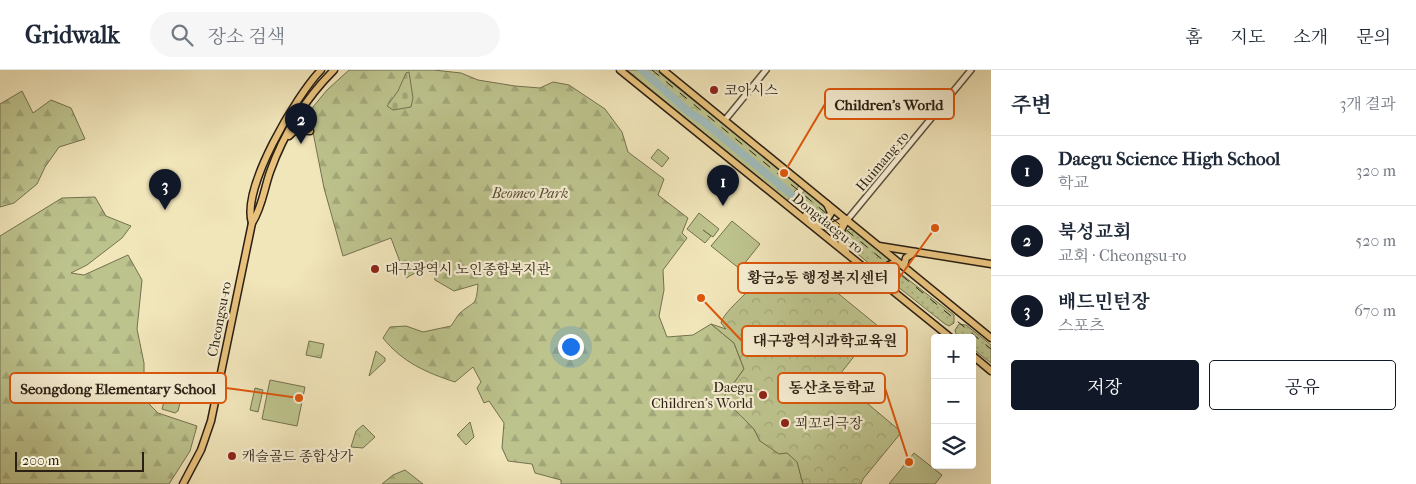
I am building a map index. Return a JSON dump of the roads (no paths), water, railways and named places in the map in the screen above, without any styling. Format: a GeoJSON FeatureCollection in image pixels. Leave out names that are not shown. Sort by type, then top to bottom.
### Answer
{"type":"FeatureCollection","features":[{"type":"Feature","properties":{"kind":"main road","name":"Cheongsu-ro"},"geometry":{"type":"LineString","coordinates":[[252,223],[249,214],[252,201],[272,142],[300,96],[322,70]]}},
{"type":"Feature","properties":{"kind":"main road","name":"Cheongsu-ro"},"geometry":{"type":"LineString","coordinates":[[183,484],[189,476],[211,422],[252,223],[258,215],[270,172],[283,142],[304,104],[334,70]]}},
{"type":"Feature","properties":{"kind":"main road","name":"Dongdaegu-ro"},"geometry":{"type":"LineString","coordinates":[[620,70],[811,224],[820,234],[947,334]]}},
{"type":"Feature","properties":{"kind":"main road","name":"Dongdaegu-ro"},"geometry":{"type":"LineString","coordinates":[[663,70],[848,219],[991,338]]}},
{"type":"Feature","properties":{"kind":"main road"},"geometry":{"type":"LineString","coordinates":[[283,142],[295,130],[310,131]]}},
{"type":"Feature","properties":{"kind":"main road"},"geometry":{"type":"LineString","coordinates":[[791,209],[817,222],[824,222],[830,217],[831,210],[822,198]]}},
{"type":"Feature","properties":{"kind":"main road"},"geometry":{"type":"LineString","coordinates":[[811,224],[820,227],[830,226],[848,219]]}},
{"type":"Feature","properties":{"kind":"main road"},"geometry":{"type":"LineString","coordinates":[[848,219],[840,231],[840,238],[850,256]]}},
{"type":"Feature","properties":{"kind":"main road"},"geometry":{"type":"LineString","coordinates":[[879,246],[991,264]]}},
{"type":"Feature","properties":{"kind":"main road"},"geometry":{"type":"LineString","coordinates":[[890,288],[883,280],[884,270],[892,263],[903,265],[906,258],[915,252]]}},
{"type":"Feature","properties":{"kind":"main road"},"geometry":{"type":"LineString","coordinates":[[976,358],[991,371]]}},
{"type":"Feature","properties":{"kind":"street"},"geometry":{"type":"LineString","coordinates":[[725,120],[766,70]]}},
{"type":"Feature","properties":{"kind":"street","name":"Huimang-ro"},"geometry":{"type":"LineString","coordinates":[[848,219],[972,70]]}},
{"type":"Feature","properties":{"kind":"waterway"},"geometry":{"type":"LineString","coordinates":[[642,70],[690,113],[703,121],[791,194]]}},
{"type":"Feature","properties":{"kind":"railway"},"geometry":{"type":"LineString","coordinates":[[652,70],[991,349]]}},
{"type":"Feature","properties":{"kind":"place","name":"코아시스"},"geometry":{"type":"Point","coordinates":[714,90]}},
{"type":"Feature","properties":{"kind":"place","name":"북성교회"},"geometry":{"type":"Point","coordinates":[301,144]}},
{"type":"Feature","properties":{"kind":"place","name":"Children's World"},"geometry":{"type":"Point","coordinates":[784,173]}},
{"type":"Feature","properties":{"kind":"place","name":"Daegu Science High School"},"geometry":{"type":"Point","coordinates":[723,206]}},
{"type":"Feature","properties":{"kind":"place","name":"배드민턴장"},"geometry":{"type":"Point","coordinates":[165,210]}},
{"type":"Feature","properties":{"kind":"place","name":"황금2동 행정복지센터"},"geometry":{"type":"Point","coordinates":[935,228]}},
{"type":"Feature","properties":{"kind":"place","name":"대구광역시 노인종합복지관"},"geometry":{"type":"Point","coordinates":[375,269]}},
{"type":"Feature","properties":{"kind":"place","name":"대구광역시과학교육원"},"geometry":{"type":"Point","coordinates":[701,298]}},
{"type":"Feature","properties":{"kind":"place","name":"Daegu Children's World"},"geometry":{"type":"Point","coordinates":[763,395]}},
{"type":"Feature","properties":{"kind":"place","name":"Seongdong Elementary School"},"geometry":{"type":"Point","coordinates":[299,398]}},
{"type":"Feature","properties":{"kind":"place","name":"꾀꼬리극장"},"geometry":{"type":"Point","coordinates":[785,423]}},
{"type":"Feature","properties":{"kind":"place","name":"캐슬골드 종합상가"},"geometry":{"type":"Point","coordinates":[232,456]}},
{"type":"Feature","properties":{"kind":"place","name":"동산초등학교"},"geometry":{"type":"Point","coordinates":[909,462]}},
{"type":"Feature","properties":{"kind":"park label","name":"Beomeo Park"},"geometry":{"type":"Point","coordinates":[530,193]}}]}
